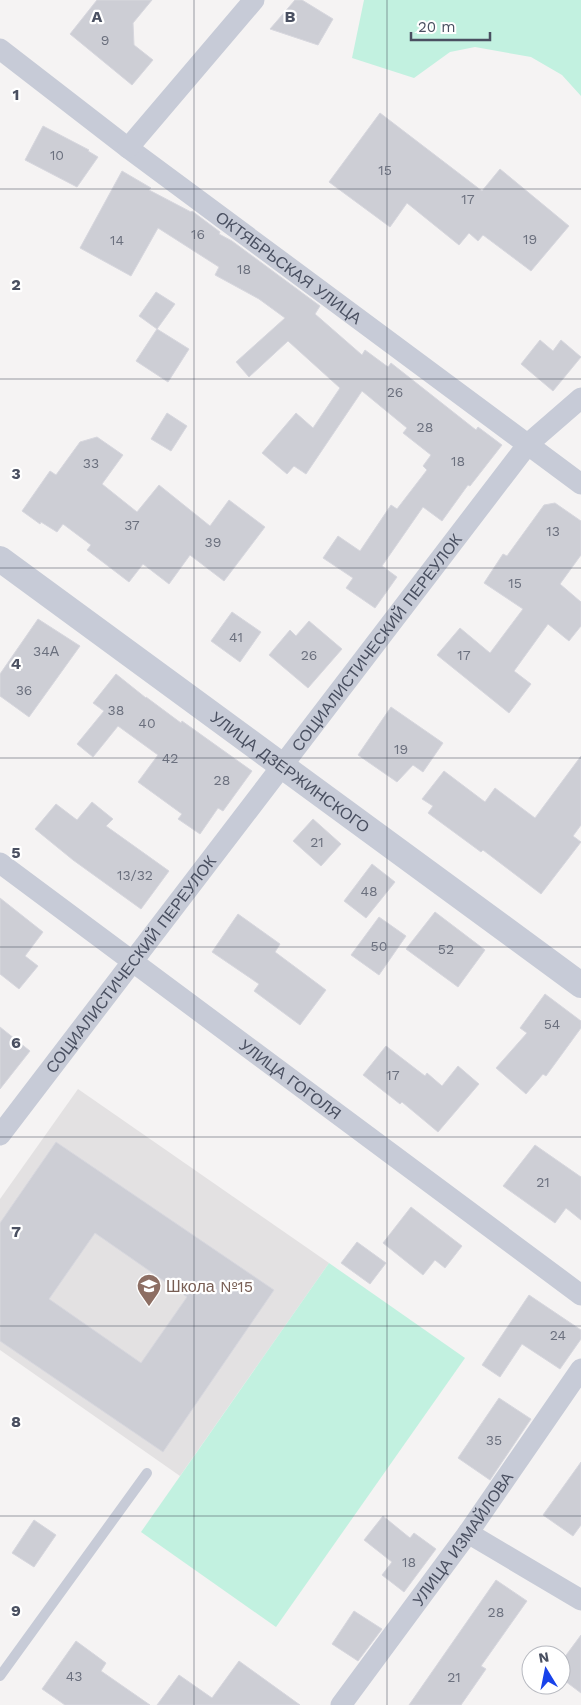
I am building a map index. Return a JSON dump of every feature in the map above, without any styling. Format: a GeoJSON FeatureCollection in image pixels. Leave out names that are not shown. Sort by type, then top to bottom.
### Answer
{"type":"FeatureCollection","features":[{"type":"Feature","properties":{"kind":"street"},"geometry":{"type":"LineString","coordinates":[[128,148],[254,0]]}},
{"type":"Feature","properties":{"kind":"street","name":"ОКТЯБРЬСКАЯ УЛИЦА"},"geometry":{"type":"LineString","coordinates":[[0,49],[128,148],[581,484]]}},
{"type":"Feature","properties":{"kind":"street","name":"СОЦИАЛИСТИЧЕСКИЙ ПЕРЕУЛОК"},"geometry":{"type":"LineString","coordinates":[[0,1135],[528,444],[581,398]]}},
{"type":"Feature","properties":{"kind":"street","name":"УЛИЦА ДЗЕРЖИНСКОГО"},"geometry":{"type":"LineString","coordinates":[[0,559],[581,985]]}},
{"type":"Feature","properties":{"kind":"street","name":"УЛИЦА ГОГОЛЯ"},"geometry":{"type":"LineString","coordinates":[[0,863],[581,1295]]}},
{"type":"Feature","properties":{"kind":"street","name":"УЛИЦА ИЗМАЙЛОВА"},"geometry":{"type":"LineString","coordinates":[[341,1705],[468,1533],[581,1369]]}},
{"type":"Feature","properties":{"kind":"street"},"geometry":{"type":"LineString","coordinates":[[468,1533],[581,1600]]}},
{"type":"Feature","properties":{"kind":"lane"},"geometry":{"type":"LineString","coordinates":[[0,1676],[147,1473]]}},
{"type":"Feature","properties":{"kind":"shaded area","name":"Школа №15"},"geometry":{"type":"Polygon","coordinates":[[[78,1089],[329,1263],[180,1476],[0,1350],[0,1199],[78,1089]]]}},
{"type":"Feature","properties":{"kind":"green space"},"geometry":{"type":"Polygon","coordinates":[[[364,0],[581,0],[581,96],[562,75],[531,57],[475,47],[450,52],[414,78],[352,58],[364,0]]]}},
{"type":"Feature","properties":{"kind":"green space"},"geometry":{"type":"Polygon","coordinates":[[[329,1263],[465,1358],[276,1627],[141,1532],[329,1263]]]}},
{"type":"Feature","properties":{"kind":"building"},"geometry":{"type":"Polygon","coordinates":[[[97,0],[152,0],[133,23],[134,45],[153,60],[132,85],[70,34],[97,0]]]}},
{"type":"Feature","properties":{"kind":"building"},"geometry":{"type":"Polygon","coordinates":[[[295,0],[302,0],[333,19],[318,45],[270,29],[295,0]]]}},
{"type":"Feature","properties":{"kind":"building"},"geometry":{"type":"Polygon","coordinates":[[[380,113],[482,191],[500,169],[569,226],[531,271],[483,235],[478,241],[469,233],[459,245],[407,203],[390,227],[329,182],[380,113]]]}},
{"type":"Feature","properties":{"kind":"building"},"geometry":{"type":"Polygon","coordinates":[[[43,126],[89,150],[98,157],[77,187],[25,160],[43,126]]]}},
{"type":"Feature","properties":{"kind":"building"},"geometry":{"type":"Polygon","coordinates":[[[122,171],[151,188],[149,190],[192,211],[220,232],[219,234],[232,241],[320,306],[315,314],[362,355],[365,350],[388,367],[391,363],[476,430],[478,427],[502,445],[470,486],[468,485],[442,521],[423,507],[382,566],[397,577],[375,608],[346,588],[353,578],[323,558],[338,536],[360,551],[391,505],[397,509],[427,470],[423,466],[431,455],[403,433],[407,428],[362,391],[306,474],[294,466],[287,474],[262,453],[296,413],[313,428],[340,388],[288,341],[249,377],[236,362],[285,318],[259,299],[215,275],[219,267],[158,228],[131,276],[80,248],[122,171]]]}},
{"type":"Feature","properties":{"kind":"building"},"geometry":{"type":"Polygon","coordinates":[[[156,292],[175,304],[157,329],[139,316],[156,292]]]}},
{"type":"Feature","properties":{"kind":"building"},"geometry":{"type":"Polygon","coordinates":[[[157,329],[189,349],[168,382],[136,361],[157,329]]]}},
{"type":"Feature","properties":{"kind":"building"},"geometry":{"type":"Polygon","coordinates":[[[540,340],[553,351],[561,340],[581,357],[553,391],[521,364],[540,340]]]}},
{"type":"Feature","properties":{"kind":"building"},"geometry":{"type":"Polygon","coordinates":[[[167,413],[187,426],[171,451],[151,439],[167,413]]]}},
{"type":"Feature","properties":{"kind":"building"},"geometry":{"type":"Polygon","coordinates":[[[97,437],[123,455],[102,484],[137,512],[159,485],[210,526],[229,500],[265,527],[224,581],[190,555],[169,584],[143,564],[129,582],[87,550],[91,545],[63,524],[57,532],[41,522],[40,524],[22,511],[50,471],[56,475],[80,442],[97,437]]]}},
{"type":"Feature","properties":{"kind":"building"},"geometry":{"type":"Polygon","coordinates":[[[555,503],[581,521],[581,555],[560,584],[581,602],[581,626],[569,641],[548,624],[514,671],[531,684],[509,713],[437,655],[460,628],[490,653],[523,609],[484,583],[503,554],[507,556],[544,505],[555,503]]]}},
{"type":"Feature","properties":{"kind":"building"},"geometry":{"type":"Polygon","coordinates":[[[232,612],[261,632],[240,662],[211,641],[232,612]]]}},
{"type":"Feature","properties":{"kind":"building"},"geometry":{"type":"Polygon","coordinates":[[[38,619],[80,646],[29,717],[0,696],[0,674],[38,619]]]}},
{"type":"Feature","properties":{"kind":"building"},"geometry":{"type":"Polygon","coordinates":[[[309,621],[342,649],[308,688],[269,655],[290,630],[296,636],[309,621]]]}},
{"type":"Feature","properties":{"kind":"building"},"geometry":{"type":"Polygon","coordinates":[[[116,674],[181,723],[182,721],[252,771],[223,811],[218,808],[200,834],[178,819],[182,814],[138,782],[158,755],[118,726],[93,757],[77,744],[104,711],[93,703],[116,674]]]}},
{"type":"Feature","properties":{"kind":"building"},"geometry":{"type":"Polygon","coordinates":[[[391,707],[443,743],[423,772],[413,765],[397,782],[358,755],[391,707]]]}},
{"type":"Feature","properties":{"kind":"building"},"geometry":{"type":"Polygon","coordinates":[[[581,756],[581,825],[573,836],[581,842],[541,894],[483,850],[481,852],[428,813],[433,806],[422,799],[444,771],[485,802],[495,788],[535,818],[581,756]]]}},
{"type":"Feature","properties":{"kind":"building"},"geometry":{"type":"Polygon","coordinates":[[[92,802],[113,819],[106,826],[169,871],[141,909],[73,860],[35,829],[56,804],[77,820],[92,802]]]}},
{"type":"Feature","properties":{"kind":"building"},"geometry":{"type":"Polygon","coordinates":[[[313,819],[341,844],[321,866],[293,841],[313,819]]]}},
{"type":"Feature","properties":{"kind":"building"},"geometry":{"type":"Polygon","coordinates":[[[372,864],[395,882],[366,918],[344,901],[372,864]]]}},
{"type":"Feature","properties":{"kind":"building"},"geometry":{"type":"Polygon","coordinates":[[[0,898],[43,932],[25,956],[38,966],[19,989],[0,974],[0,898]]]}},
{"type":"Feature","properties":{"kind":"building"},"geometry":{"type":"Polygon","coordinates":[[[435,912],[485,950],[458,987],[406,949],[435,912]]]}},
{"type":"Feature","properties":{"kind":"building"},"geometry":{"type":"Polygon","coordinates":[[[238,914],[280,944],[275,952],[326,990],[300,1025],[254,991],[259,984],[212,952],[238,914]]]}},
{"type":"Feature","properties":{"kind":"building"},"geometry":{"type":"Polygon","coordinates":[[[379,917],[406,936],[379,975],[351,955],[379,917]]]}},
{"type":"Feature","properties":{"kind":"building"},"geometry":{"type":"Polygon","coordinates":[[[545,994],[581,1021],[581,1028],[546,1076],[543,1074],[526,1094],[496,1068],[527,1033],[520,1028],[545,994]]]}},
{"type":"Feature","properties":{"kind":"building"},"geometry":{"type":"Polygon","coordinates":[[[0,1027],[30,1051],[0,1089],[0,1027]]]}},
{"type":"Feature","properties":{"kind":"building"},"geometry":{"type":"Polygon","coordinates":[[[386,1046],[425,1076],[427,1073],[442,1086],[458,1066],[479,1084],[438,1132],[402,1102],[400,1104],[363,1075],[386,1046]]]}},
{"type":"Feature","properties":{"kind":"building"},"geometry":{"type":"Polygon","coordinates":[[[56,1142],[274,1290],[163,1452],[0,1341],[0,1223],[56,1142]],[[95,1233],[49,1299],[141,1363],[187,1297],[95,1233]]]}},
{"type":"Feature","properties":{"kind":"building"},"geometry":{"type":"Polygon","coordinates":[[[535,1145],[581,1177],[581,1220],[566,1208],[555,1223],[503,1186],[535,1145]]]}},
{"type":"Feature","properties":{"kind":"building"},"geometry":{"type":"Polygon","coordinates":[[[411,1207],[462,1246],[445,1268],[435,1260],[423,1275],[383,1243],[411,1207]]]}},
{"type":"Feature","properties":{"kind":"building"},"geometry":{"type":"Polygon","coordinates":[[[357,1242],[386,1263],[370,1284],[341,1263],[357,1242]]]}},
{"type":"Feature","properties":{"kind":"building"},"geometry":{"type":"Polygon","coordinates":[[[529,1295],[581,1330],[581,1339],[560,1369],[522,1344],[500,1377],[482,1365],[529,1295]]]}},
{"type":"Feature","properties":{"kind":"building"},"geometry":{"type":"Polygon","coordinates":[[[499,1398],[531,1419],[490,1480],[458,1458],[499,1398]]]}},
{"type":"Feature","properties":{"kind":"building"},"geometry":{"type":"Polygon","coordinates":[[[581,1462],[581,1525],[573,1536],[543,1515],[581,1462]]]}},
{"type":"Feature","properties":{"kind":"building"},"geometry":{"type":"Polygon","coordinates":[[[383,1516],[410,1538],[414,1533],[436,1549],[404,1592],[382,1575],[392,1562],[364,1540],[383,1516]]]}},
{"type":"Feature","properties":{"kind":"building"},"geometry":{"type":"Polygon","coordinates":[[[34,1520],[56,1535],[34,1567],[12,1553],[34,1520]]]}},
{"type":"Feature","properties":{"kind":"building"},"geometry":{"type":"Polygon","coordinates":[[[496,1580],[527,1601],[481,1666],[486,1669],[461,1705],[409,1705],[496,1580]]]}},
{"type":"Feature","properties":{"kind":"building"},"geometry":{"type":"Polygon","coordinates":[[[354,1611],[382,1629],[358,1661],[332,1644],[354,1611]]]}},
{"type":"Feature","properties":{"kind":"building"},"geometry":{"type":"Polygon","coordinates":[[[581,1635],[581,1693],[571,1686],[571,1648],[581,1635]]]}},
{"type":"Feature","properties":{"kind":"building"},"geometry":{"type":"Polygon","coordinates":[[[76,1641],[106,1663],[101,1671],[150,1705],[65,1705],[42,1689],[76,1641]]]}},
{"type":"Feature","properties":{"kind":"building"},"geometry":{"type":"Polygon","coordinates":[[[239,1661],[300,1705],[157,1705],[179,1675],[212,1698],[239,1661]]]}},
{"type":"Feature","properties":{"kind":"place","name":"Школа №15"},"geometry":{"type":"Point","coordinates":[149,1307]}}]}
